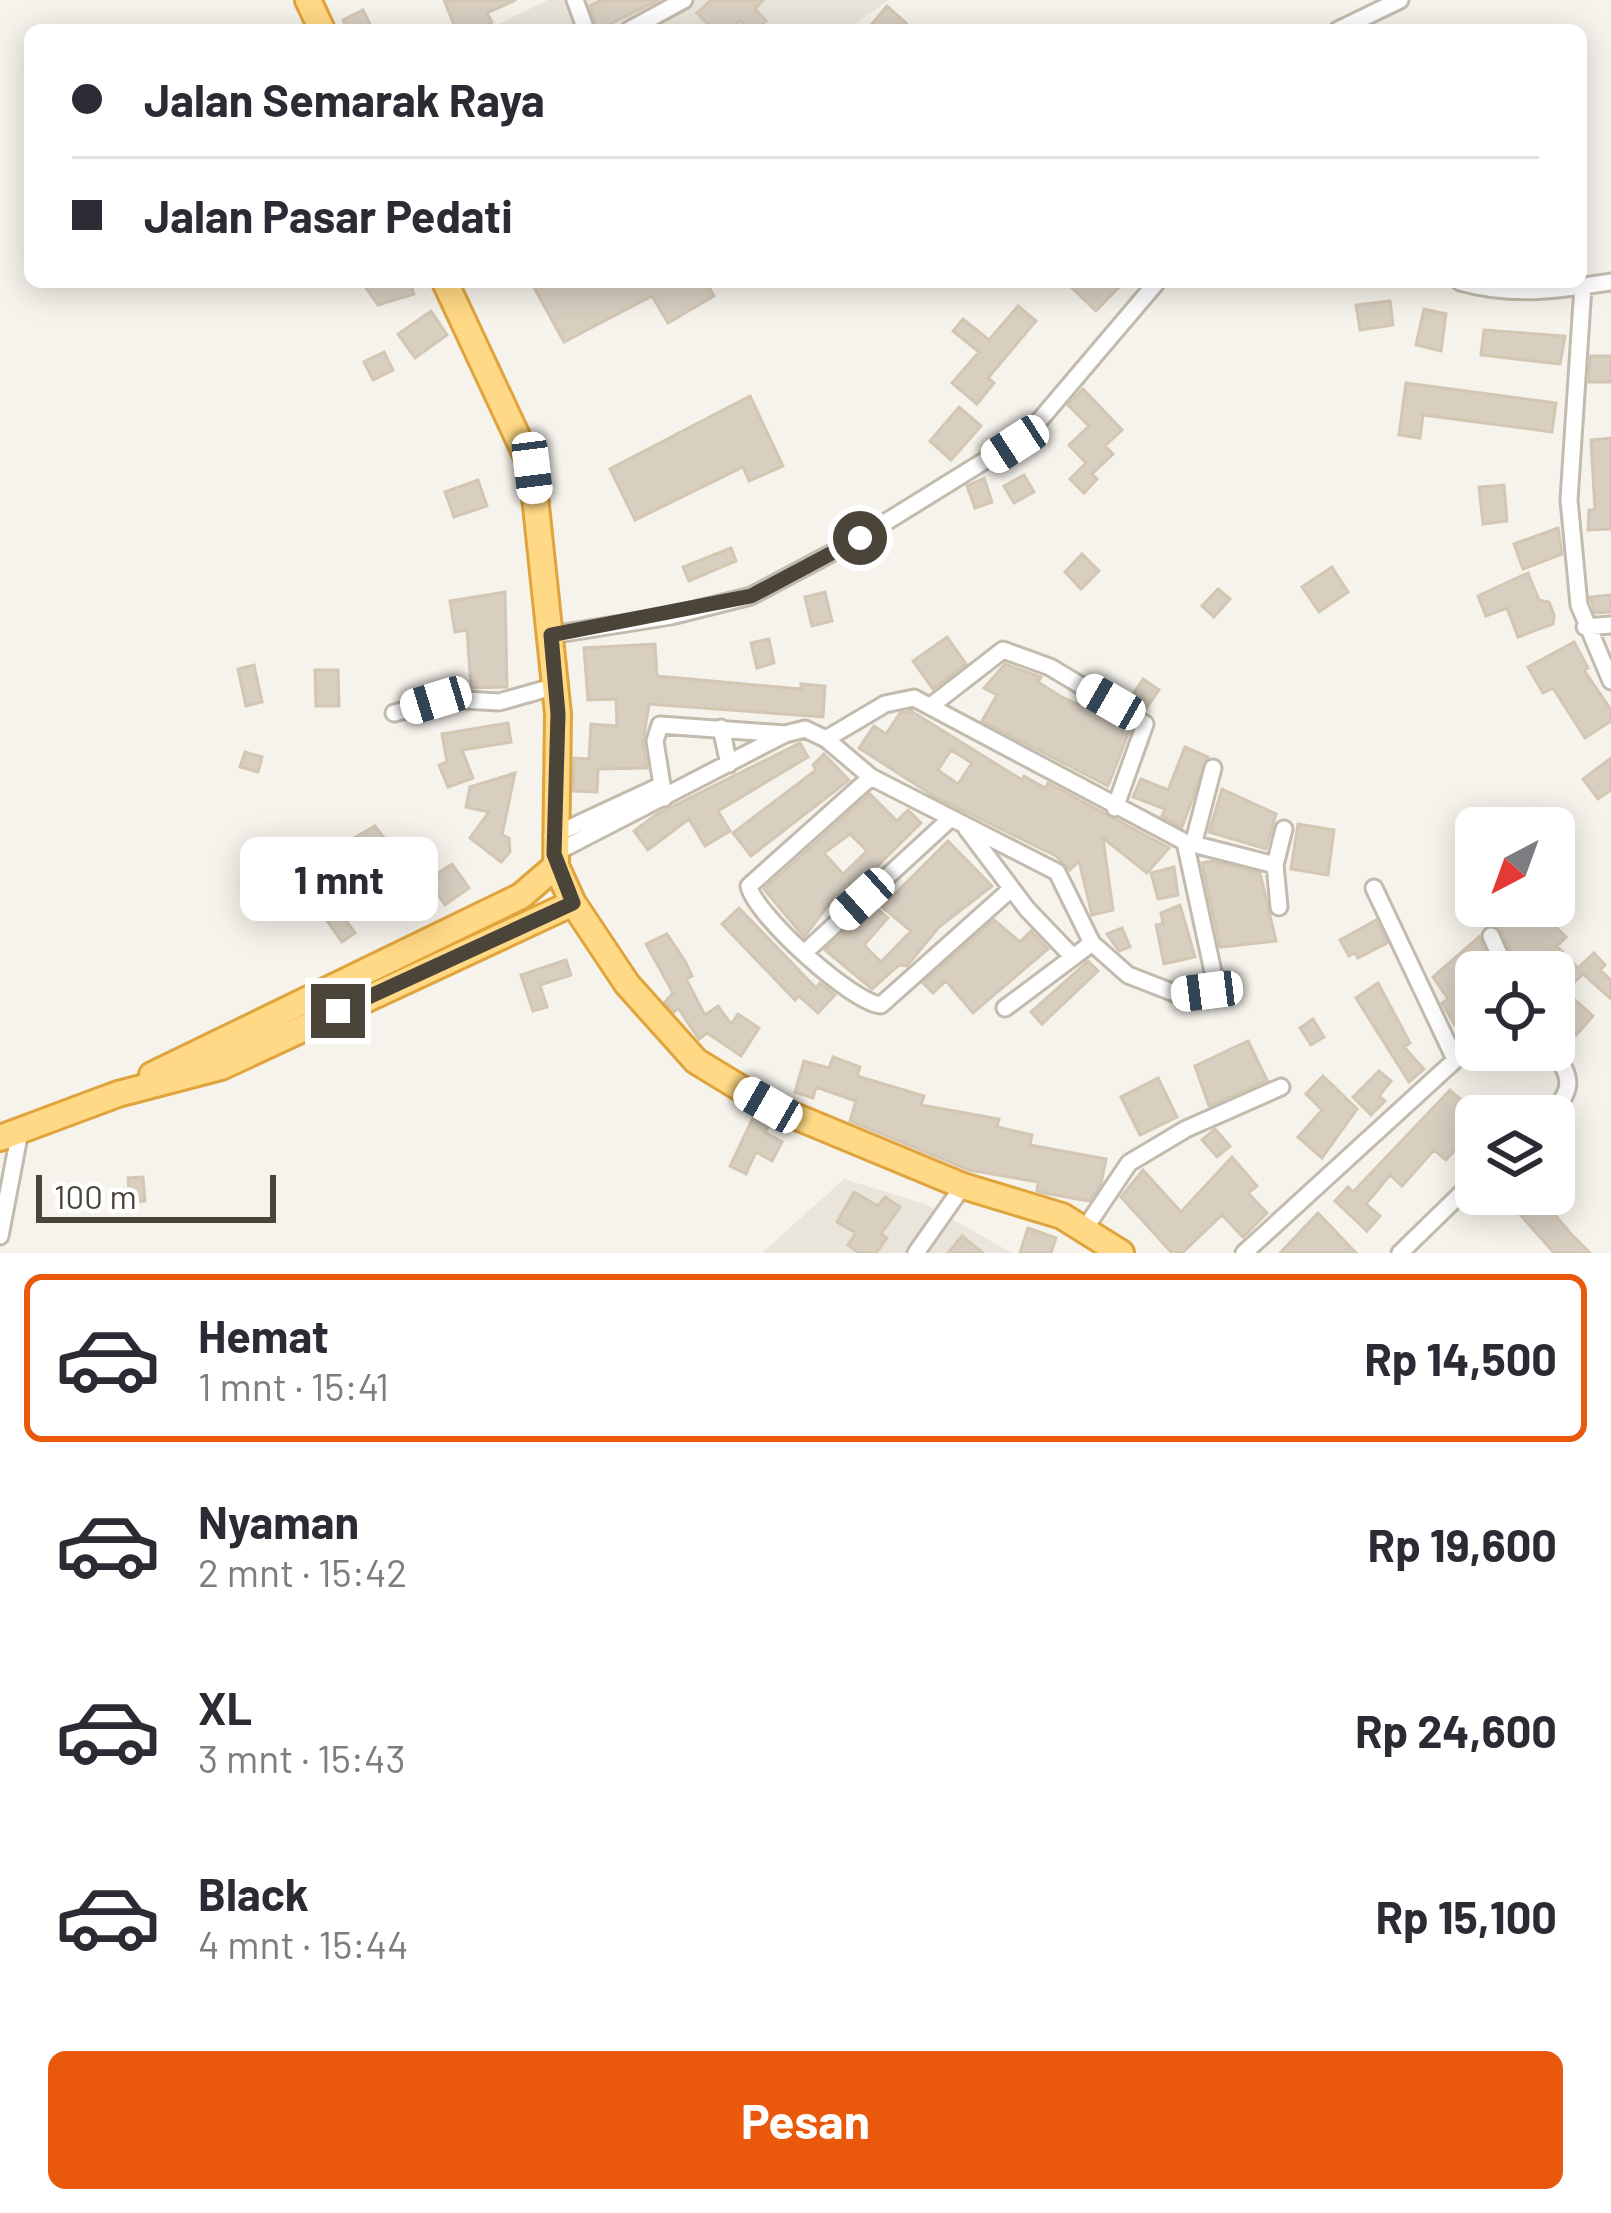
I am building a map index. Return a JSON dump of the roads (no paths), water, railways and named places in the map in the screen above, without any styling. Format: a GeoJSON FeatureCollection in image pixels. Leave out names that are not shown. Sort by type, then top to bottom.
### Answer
{"type":"FeatureCollection","features":[{"type":"Feature","properties":{"kind":"highway"},"geometry":{"type":"LineString","coordinates":[[448,288],[532,468],[556,686],[554,852],[573,903],[650,1015],[695,1060],[828,1134],[1085,1227],[1121,1253]]}},
{"type":"Feature","properties":{"kind":"highway"},"geometry":{"type":"LineString","coordinates":[[118,1094],[520,896],[554,852]]}},
{"type":"Feature","properties":{"kind":"highway"},"geometry":{"type":"LineString","coordinates":[[10,1134],[118,1094],[221,1066],[573,903]]}},
{"type":"Feature","properties":{"kind":"street"},"geometry":{"type":"LineString","coordinates":[[640,24],[685,0]]}},
{"type":"Feature","properties":{"kind":"street"},"geometry":{"type":"LineString","coordinates":[[1350,24],[1400,0]]}},
{"type":"Feature","properties":{"kind":"street"},"geometry":{"type":"LineString","coordinates":[[551,635],[751,596],[860,538],[1028,434],[1151,288]]}},
{"type":"Feature","properties":{"kind":"street"},"geometry":{"type":"LineString","coordinates":[[1489,288],[1508,292],[1558,288]]}},
{"type":"Feature","properties":{"kind":"street"},"geometry":{"type":"LineString","coordinates":[[1583,288],[1569,500],[1585,627],[1611,681]]}},
{"type":"Feature","properties":{"kind":"street"},"geometry":{"type":"LineString","coordinates":[[1585,627],[1611,625]]}},
{"type":"Feature","properties":{"kind":"street"},"geometry":{"type":"LineString","coordinates":[[932,705],[1003,650],[1068,678],[1145,724],[1114,808]]}},
{"type":"Feature","properties":{"kind":"street"},"geometry":{"type":"LineString","coordinates":[[394,713],[448,698],[499,702],[556,686]]}},
{"type":"Feature","properties":{"kind":"street"},"geometry":{"type":"LineString","coordinates":[[826,739],[849,722],[905,697],[932,705],[1114,808],[1189,843],[1276,866]]}},
{"type":"Feature","properties":{"kind":"street"},"geometry":{"type":"LineString","coordinates":[[663,792],[656,741],[660,725],[785,734]]}},
{"type":"Feature","properties":{"kind":"street"},"geometry":{"type":"LineString","coordinates":[[721,728],[729,764]]}},
{"type":"Feature","properties":{"kind":"street"},"geometry":{"type":"LineString","coordinates":[[554,852],[663,792],[805,729],[826,739],[871,777],[1057,872],[1092,943],[1150,988],[1177,994],[1213,985],[1215,975],[1189,843],[1213,768]]}},
{"type":"Feature","properties":{"kind":"street"},"geometry":{"type":"LineString","coordinates":[[871,777],[749,886],[755,902],[804,952],[859,998],[880,1005],[1011,889]]}},
{"type":"Feature","properties":{"kind":"street"},"geometry":{"type":"LineString","coordinates":[[957,823],[1072,955]]}},
{"type":"Feature","properties":{"kind":"street"},"geometry":{"type":"LineString","coordinates":[[804,952],[957,823]]}},
{"type":"Feature","properties":{"kind":"street"},"geometry":{"type":"LineString","coordinates":[[1279,907],[1276,866],[1284,829]]}},
{"type":"Feature","properties":{"kind":"street"},"geometry":{"type":"LineString","coordinates":[[1244,1253],[1455,1059],[1374,888]]}},
{"type":"Feature","properties":{"kind":"street"},"geometry":{"type":"LineString","coordinates":[[1491,936],[1498,951]]}},
{"type":"Feature","properties":{"kind":"street"},"geometry":{"type":"LineString","coordinates":[[1005,1008],[1092,943]]}},
{"type":"Feature","properties":{"kind":"street"},"geometry":{"type":"LineString","coordinates":[[1085,1227],[1129,1163],[1186,1129],[1281,1087]]}},
{"type":"Feature","properties":{"kind":"street"},"geometry":{"type":"LineString","coordinates":[[0,1236],[10,1134]]}},
{"type":"Feature","properties":{"kind":"street"},"geometry":{"type":"LineString","coordinates":[[916,1253],[963,1186]]}},
{"type":"Feature","properties":{"kind":"street"},"geometry":{"type":"LineString","coordinates":[[1400,1253],[1455,1199]]}}]}
